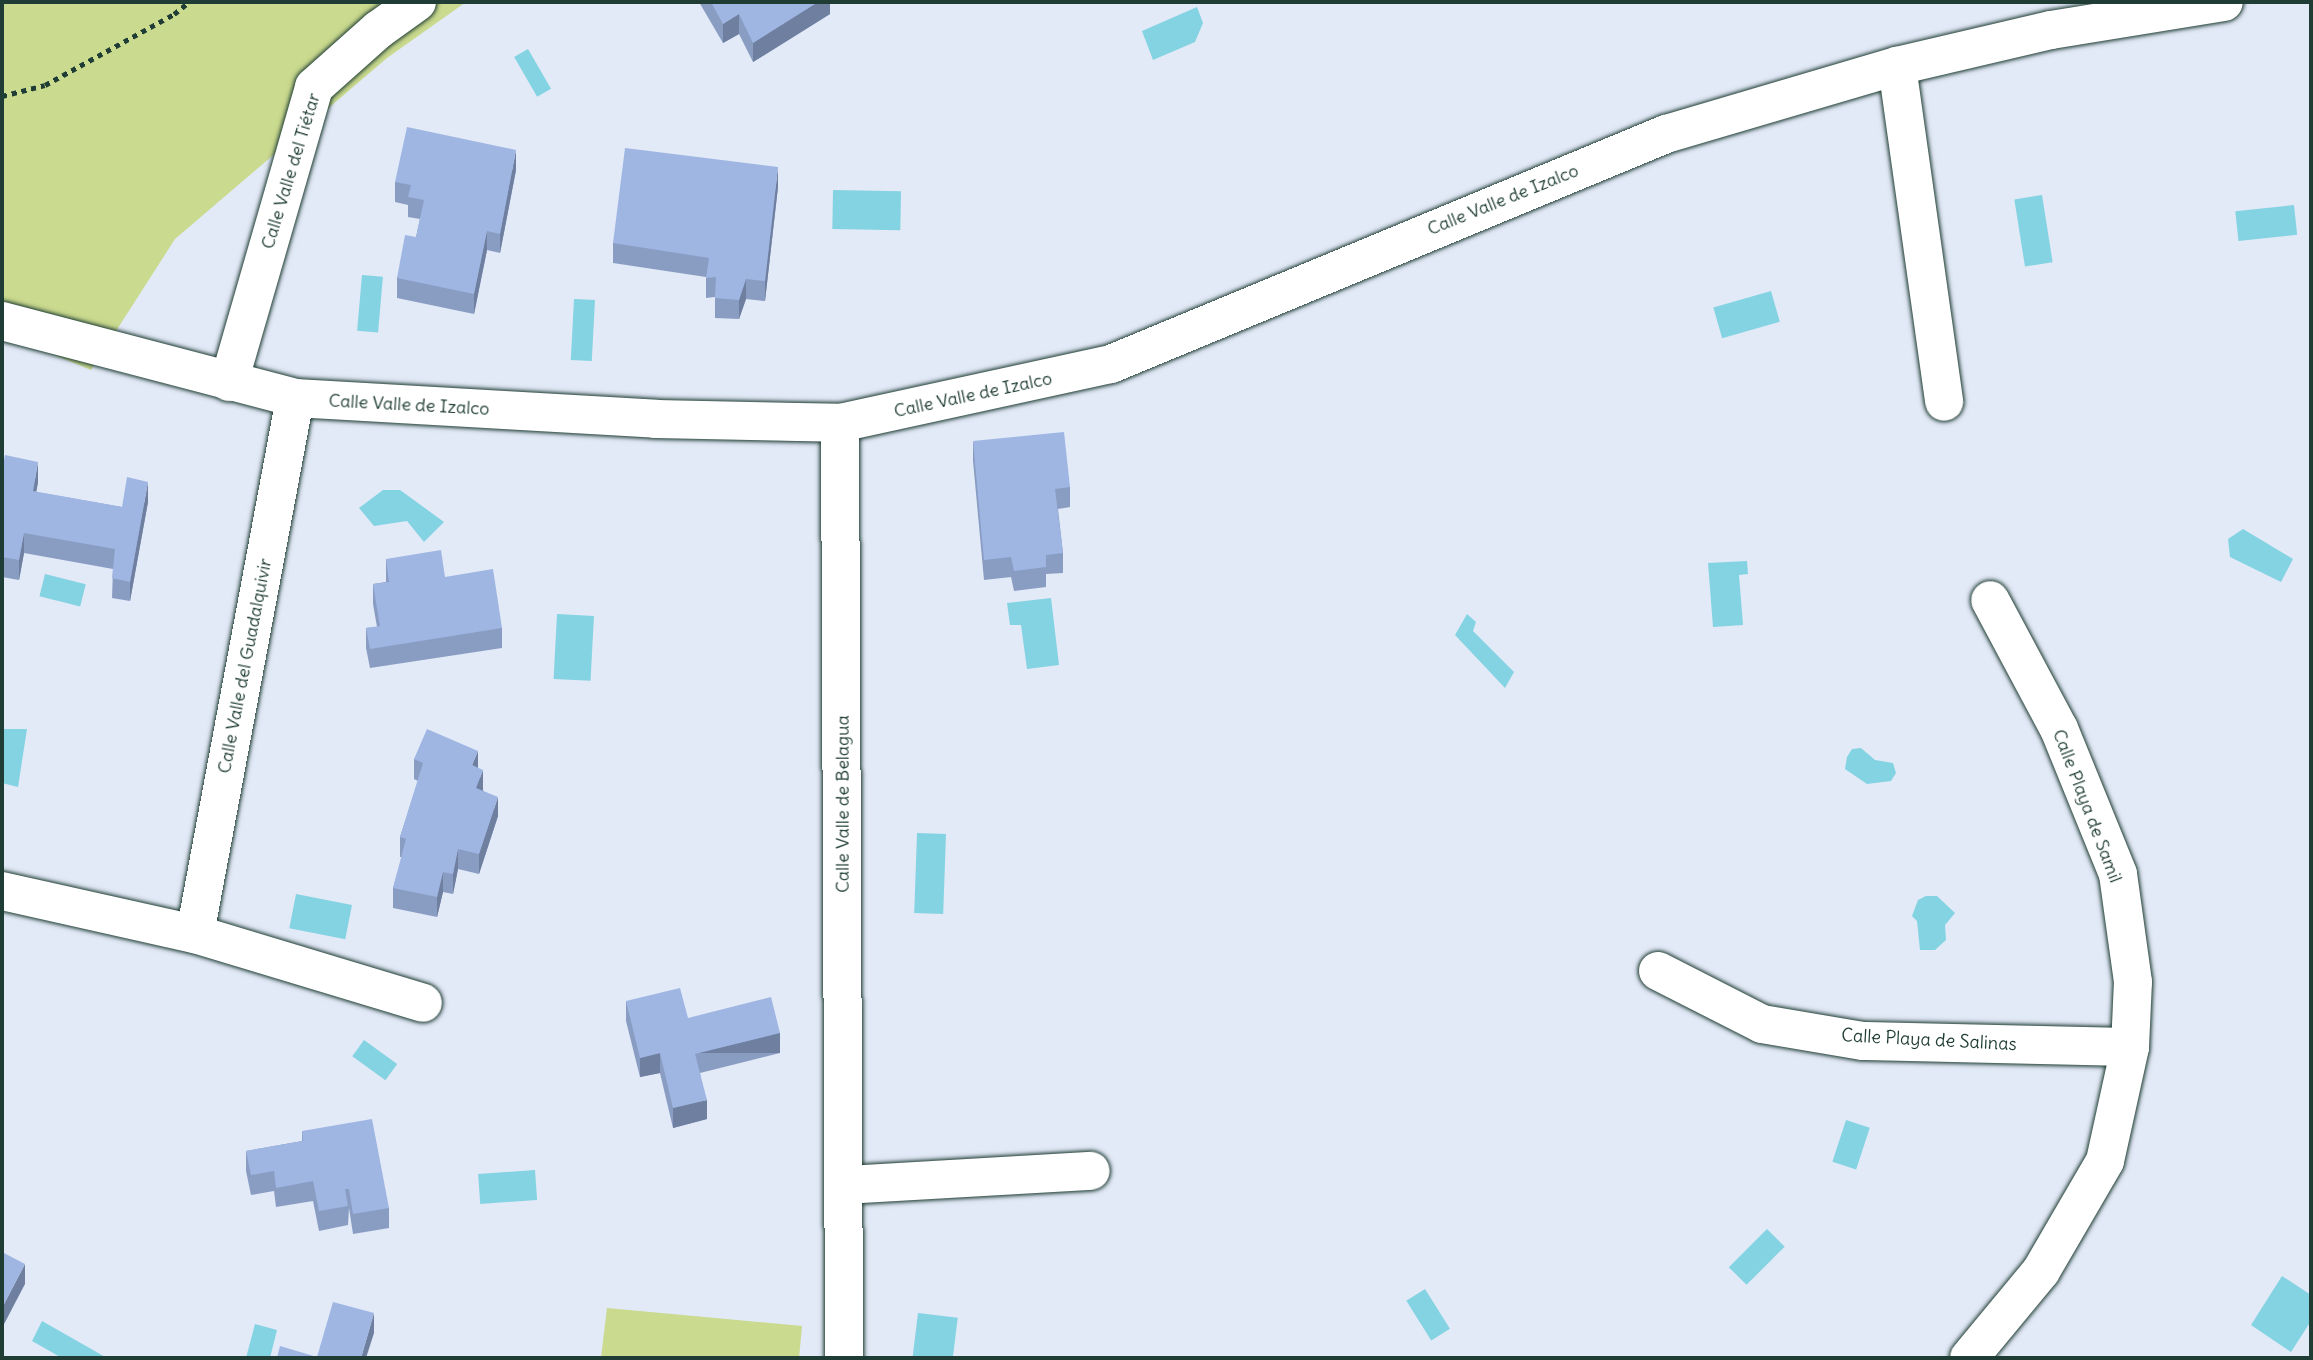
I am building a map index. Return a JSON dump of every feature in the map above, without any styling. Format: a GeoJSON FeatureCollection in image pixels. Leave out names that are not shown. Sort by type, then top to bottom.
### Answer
{"type":"FeatureCollection","features":[{"type":"Feature","properties":{"kind":"street","name":"Calle Valle del Tiétar"},"geometry":{"type":"LineString","coordinates":[[229,382],[314,87],[378,30],[417,2]]}},
{"type":"Feature","properties":{"kind":"street","name":"Calle Valle de Izalco"},"geometry":{"type":"LineString","coordinates":[[2,321],[295,398],[656,419],[840,423],[1111,364],[1666,134],[1897,66],[2051,30],[2224,2]]}},
{"type":"Feature","properties":{"kind":"street"},"geometry":{"type":"LineString","coordinates":[[1897,66],[1944,402]]}},
{"type":"Feature","properties":{"kind":"street","name":"Calle Valle del Guadalquivir"},"geometry":{"type":"LineString","coordinates":[[195,934],[295,398]]}},
{"type":"Feature","properties":{"kind":"street","name":"Calle Valle de Belagua"},"geometry":{"type":"LineString","coordinates":[[840,423],[844,1358]]}},
{"type":"Feature","properties":{"kind":"street","name":"Calle Playa de Samil"},"geometry":{"type":"LineString","coordinates":[[1969,1358],[2041,1271],[2105,1161],[2130,1047],[2133,982],[2118,874],[2059,729],[1990,600]]}},
{"type":"Feature","properties":{"kind":"street"},"geometry":{"type":"LineString","coordinates":[[2,891],[195,934],[423,1003]]}},
{"type":"Feature","properties":{"kind":"street","name":"Calle Playa de Salinas"},"geometry":{"type":"LineString","coordinates":[[1658,971],[1762,1024],[1863,1041],[2130,1047]]}},
{"type":"Feature","properties":{"kind":"street"},"geometry":{"type":"LineString","coordinates":[[845,1185],[1091,1171]]}},
{"type":"Feature","properties":{"kind":"path"},"geometry":{"type":"LineString","coordinates":[[2,96],[44,85],[174,14],[189,2]]}},
{"type":"Feature","properties":{"kind":"green space"},"geometry":{"type":"Polygon","coordinates":[[[2,2],[466,2],[387,58],[175,239],[91,370],[2,333],[2,2]]]}},
{"type":"Feature","properties":{"kind":"green space"},"geometry":{"type":"Polygon","coordinates":[[[607,1308],[802,1326],[799,1358],[601,1358],[607,1308]]]}},
{"type":"Feature","properties":{"kind":"water"},"geometry":{"type":"Polygon","coordinates":[[[1197,7],[1203,23],[1195,42],[1153,60],[1142,31],[1197,7]]]}},
{"type":"Feature","properties":{"kind":"water"},"geometry":{"type":"Polygon","coordinates":[[[528,49],[551,89],[537,97],[514,57],[528,49]]]}},
{"type":"Feature","properties":{"kind":"water"},"geometry":{"type":"Polygon","coordinates":[[[833,190],[901,191],[900,230],[832,229],[833,190]]]}},
{"type":"Feature","properties":{"kind":"water"},"geometry":{"type":"Polygon","coordinates":[[[2042,195],[2053,262],[2025,267],[2014,199],[2042,195]]]}},
{"type":"Feature","properties":{"kind":"water"},"geometry":{"type":"Polygon","coordinates":[[[2294,205],[2297,235],[2238,241],[2235,211],[2294,205]]]}},
{"type":"Feature","properties":{"kind":"water"},"geometry":{"type":"Polygon","coordinates":[[[362,275],[383,277],[378,333],[357,331],[362,275]]]}},
{"type":"Feature","properties":{"kind":"water"},"geometry":{"type":"Polygon","coordinates":[[[1771,291],[1780,322],[1722,338],[1713,308],[1771,291]]]}},
{"type":"Feature","properties":{"kind":"water"},"geometry":{"type":"Polygon","coordinates":[[[574,299],[595,300],[592,361],[571,360],[574,299]]]}},
{"type":"Feature","properties":{"kind":"water"},"geometry":{"type":"Polygon","coordinates":[[[383,490],[400,490],[444,522],[424,542],[407,521],[374,526],[359,508],[383,490]]]}},
{"type":"Feature","properties":{"kind":"water"},"geometry":{"type":"Polygon","coordinates":[[[2243,529],[2293,559],[2281,582],[2230,557],[2228,539],[2243,529]]]}},
{"type":"Feature","properties":{"kind":"water"},"geometry":{"type":"Polygon","coordinates":[[[1747,561],[1748,574],[1739,575],[1743,625],[1713,627],[1708,563],[1747,561]]]}},
{"type":"Feature","properties":{"kind":"water"},"geometry":{"type":"Polygon","coordinates":[[[45,574],[86,584],[80,606],[39,596],[45,574]]]}},
{"type":"Feature","properties":{"kind":"water"},"geometry":{"type":"Polygon","coordinates":[[[1051,598],[1059,665],[1027,669],[1021,625],[1010,625],[1007,603],[1051,598]]]}},
{"type":"Feature","properties":{"kind":"water"},"geometry":{"type":"Polygon","coordinates":[[[557,614],[594,616],[591,681],[554,679],[557,614]]]}},
{"type":"Feature","properties":{"kind":"water"},"geometry":{"type":"Polygon","coordinates":[[[1467,614],[1476,622],[1473,631],[1514,672],[1505,688],[1455,635],[1467,614]]]}},
{"type":"Feature","properties":{"kind":"water"},"geometry":{"type":"Polygon","coordinates":[[[2,729],[27,729],[18,787],[2,783],[2,729]]]}},
{"type":"Feature","properties":{"kind":"water"},"geometry":{"type":"Polygon","coordinates":[[[1861,748],[1875,760],[1893,763],[1896,773],[1891,781],[1867,784],[1845,769],[1852,749],[1861,748]]]}},
{"type":"Feature","properties":{"kind":"water"},"geometry":{"type":"Polygon","coordinates":[[[917,833],[946,834],[943,914],[914,913],[917,833]]]}},
{"type":"Feature","properties":{"kind":"water"},"geometry":{"type":"Polygon","coordinates":[[[296,894],[352,905],[345,939],[289,928],[296,894]]]}},
{"type":"Feature","properties":{"kind":"water"},"geometry":{"type":"Polygon","coordinates":[[[1926,896],[1937,896],[1955,913],[1945,925],[1946,940],[1935,950],[1920,950],[1917,921],[1912,916],[1918,900],[1926,896]]]}},
{"type":"Feature","properties":{"kind":"water"},"geometry":{"type":"Polygon","coordinates":[[[364,1040],[397,1064],[385,1080],[352,1056],[364,1040]]]}},
{"type":"Feature","properties":{"kind":"water"},"geometry":{"type":"Polygon","coordinates":[[[1846,1120],[1870,1128],[1856,1170],[1832,1162],[1846,1120]]]}},
{"type":"Feature","properties":{"kind":"water"},"geometry":{"type":"Polygon","coordinates":[[[535,1170],[537,1200],[480,1204],[478,1174],[535,1170]]]}},
{"type":"Feature","properties":{"kind":"water"},"geometry":{"type":"Polygon","coordinates":[[[1767,1229],[1785,1247],[1746,1285],[1729,1267],[1767,1229]]]}},
{"type":"Feature","properties":{"kind":"water"},"geometry":{"type":"Polygon","coordinates":[[[2282,1276],[2311,1295],[2311,1321],[2291,1352],[2251,1325],[2282,1276]]]}},
{"type":"Feature","properties":{"kind":"water"},"geometry":{"type":"Polygon","coordinates":[[[1425,1289],[1450,1329],[1431,1341],[1406,1301],[1425,1289]]]}},
{"type":"Feature","properties":{"kind":"water"},"geometry":{"type":"Polygon","coordinates":[[[918,1313],[958,1318],[953,1358],[913,1358],[918,1313]]]}},
{"type":"Feature","properties":{"kind":"water"},"geometry":{"type":"Polygon","coordinates":[[[42,1321],[107,1358],[62,1358],[32,1341],[42,1321]]]}},
{"type":"Feature","properties":{"kind":"water"},"geometry":{"type":"Polygon","coordinates":[[[255,1324],[277,1330],[270,1358],[246,1358],[255,1324]]]}},
{"type":"Feature","properties":{"kind":"building"},"geometry":{"type":"Polygon","coordinates":[[[711,2],[818,2],[753,43],[739,14],[723,24],[711,2]]]}},
{"type":"Feature","properties":{"kind":"building"},"geometry":{"type":"Polygon","coordinates":[[[407,127],[516,150],[500,234],[487,231],[474,294],[397,278],[405,235],[416,237],[424,200],[408,197],[411,185],[395,182],[407,127]]]}},
{"type":"Feature","properties":{"kind":"building"},"geometry":{"type":"Polygon","coordinates":[[[625,148],[778,167],[765,281],[746,279],[739,300],[715,298],[716,277],[706,278],[709,258],[613,243],[625,148]]]}},
{"type":"Feature","properties":{"kind":"building"},"geometry":{"type":"Polygon","coordinates":[[[1064,432],[1070,487],[1055,489],[1063,553],[1046,555],[1046,567],[1014,571],[1011,557],[984,560],[973,441],[1064,432]]]}},
{"type":"Feature","properties":{"kind":"building"},"geometry":{"type":"Polygon","coordinates":[[[5,455],[38,462],[33,491],[122,507],[127,477],[148,482],[130,582],[112,578],[115,549],[24,533],[19,560],[2,557],[2,470],[5,455]]]}},
{"type":"Feature","properties":{"kind":"building"},"geometry":{"type":"Polygon","coordinates":[[[441,550],[445,577],[493,569],[502,628],[370,649],[366,628],[380,626],[373,584],[389,582],[386,559],[441,550]]]}},
{"type":"Feature","properties":{"kind":"building"},"geometry":{"type":"Polygon","coordinates":[[[427,729],[478,751],[472,765],[483,770],[476,788],[498,797],[479,854],[458,849],[453,874],[443,872],[437,897],[393,888],[406,839],[400,837],[423,763],[414,759],[427,729]]]}},
{"type":"Feature","properties":{"kind":"building"},"geometry":{"type":"Polygon","coordinates":[[[680,988],[688,1018],[771,997],[780,1033],[695,1054],[707,1100],[673,1108],[660,1053],[640,1058],[626,1001],[680,988]]]}},
{"type":"Feature","properties":{"kind":"building"},"geometry":{"type":"Polygon","coordinates":[[[372,1119],[389,1208],[353,1214],[349,1189],[345,1189],[348,1206],[319,1211],[313,1181],[276,1188],[274,1171],[251,1175],[246,1151],[303,1141],[302,1131],[372,1119]]]}},
{"type":"Feature","properties":{"kind":"building"},"geometry":{"type":"Polygon","coordinates":[[[2,1252],[25,1264],[2,1308],[2,1252]]]}},
{"type":"Feature","properties":{"kind":"building"},"geometry":{"type":"Polygon","coordinates":[[[333,1302],[374,1313],[361,1358],[277,1358],[280,1346],[317,1357],[333,1302]]]}}]}
